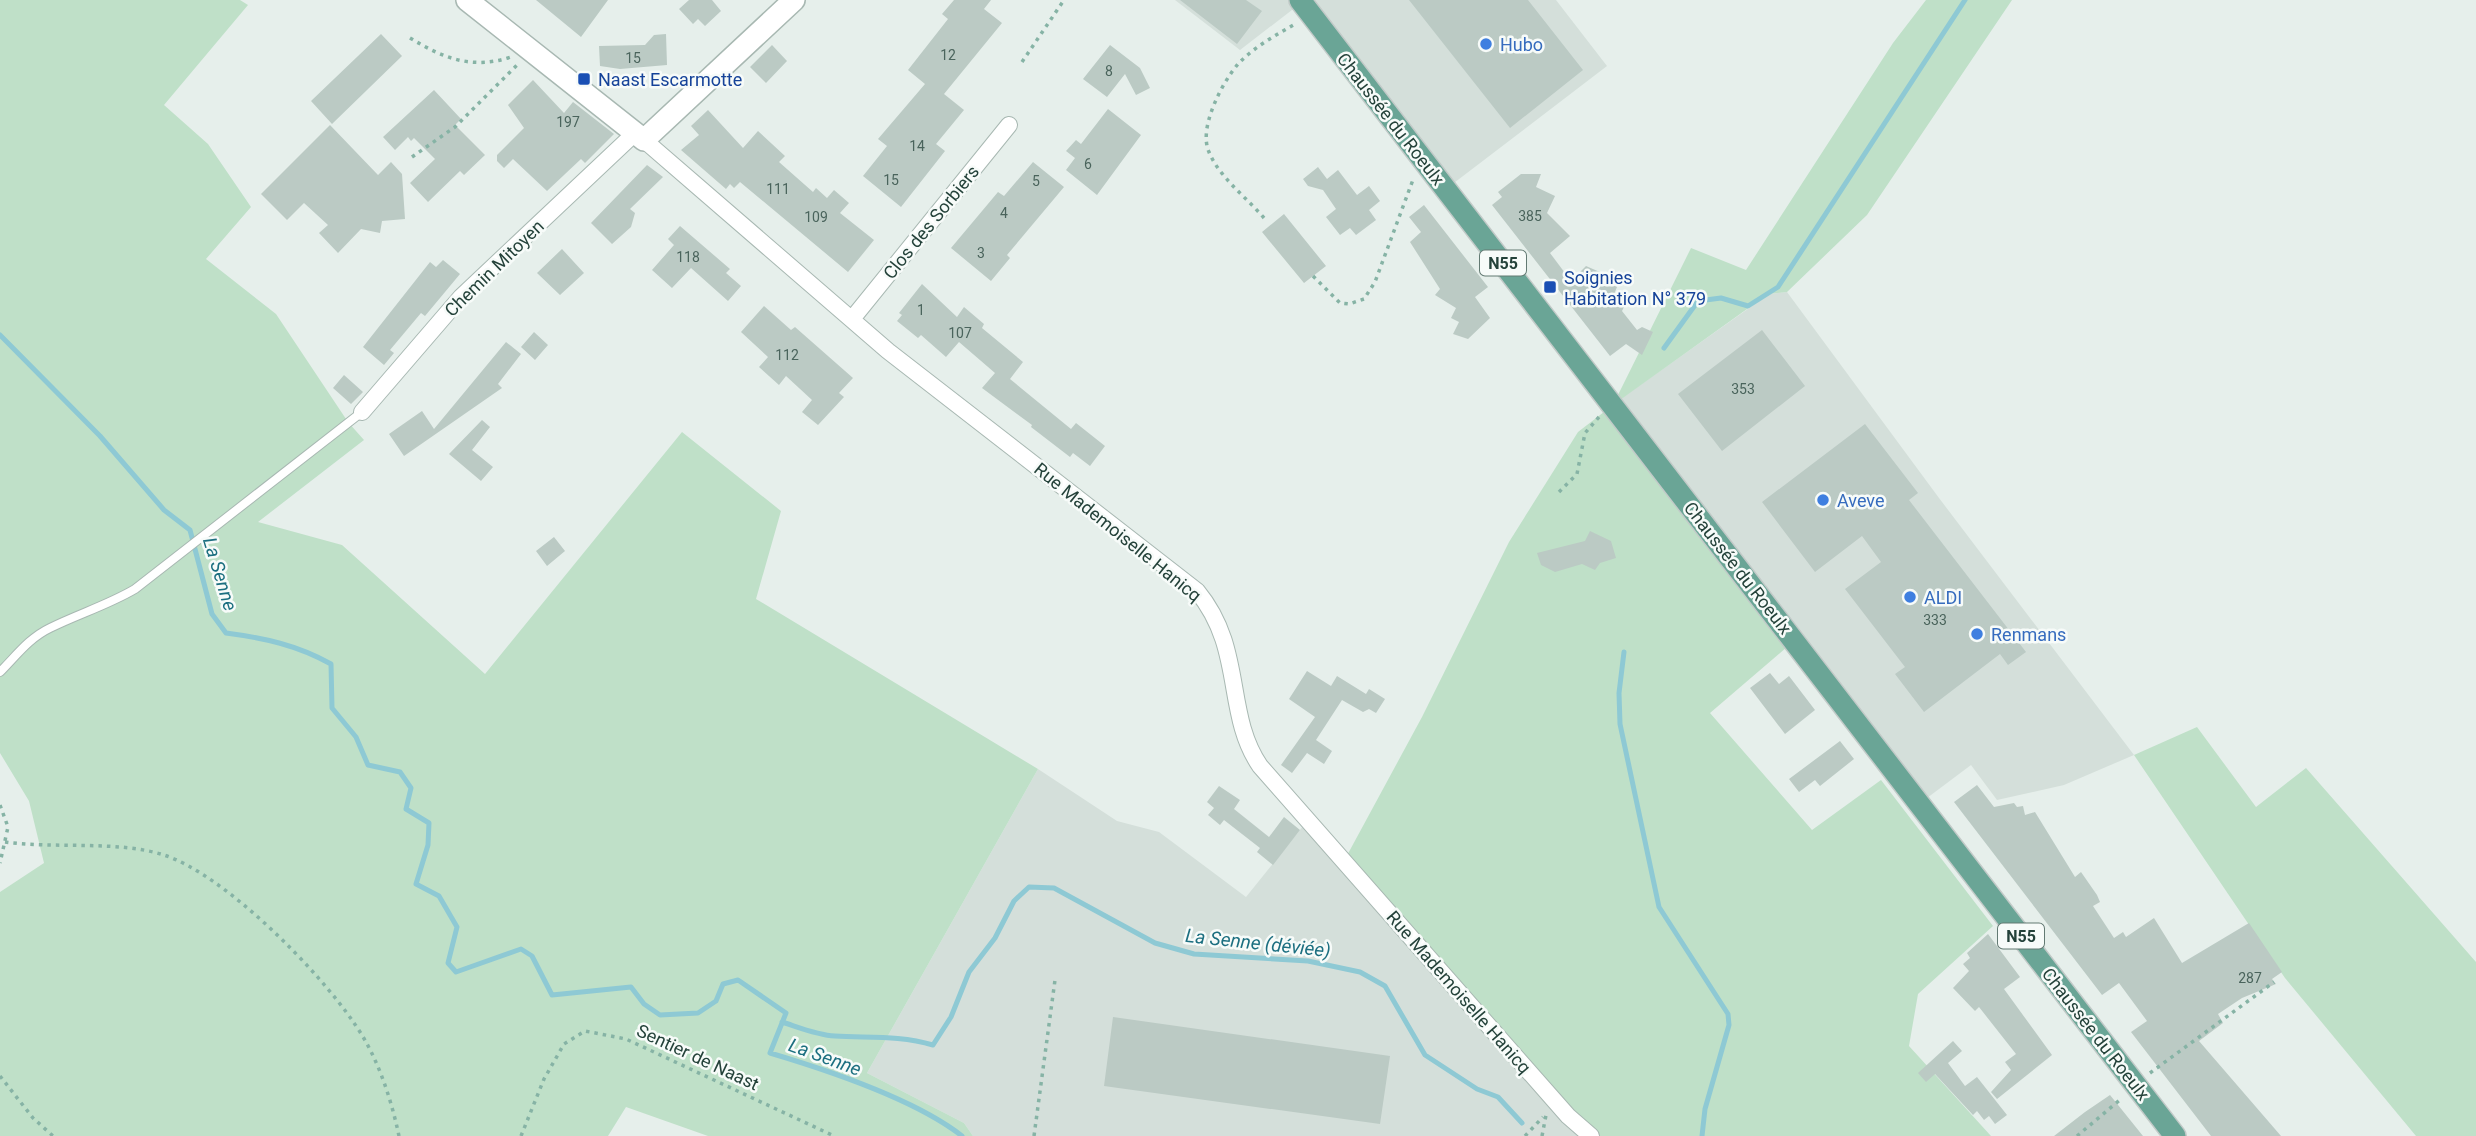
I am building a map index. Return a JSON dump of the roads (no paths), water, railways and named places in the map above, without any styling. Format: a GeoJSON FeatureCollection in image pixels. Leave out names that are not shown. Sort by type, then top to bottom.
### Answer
{"type":"FeatureCollection","features":[{"type":"Feature","properties":{"kind":"main road","name":"Chaussée du Roeulx"},"geometry":{"type":"LineString","coordinates":[[1306,8],[2175,1136]]}},
{"type":"Feature","properties":{"kind":"street"},"geometry":{"type":"LineString","coordinates":[[467,0],[639,137]]}},
{"type":"Feature","properties":{"kind":"street","name":"Chemin Mitoyen"},"geometry":{"type":"LineString","coordinates":[[362,411],[461,297],[794,0]]}},
{"type":"Feature","properties":{"kind":"street","name":"Clos des Sorbiers"},"geometry":{"type":"LineString","coordinates":[[852,319],[1009,125]]}},
{"type":"Feature","properties":{"kind":"street","name":"Rue Mademoiselle Hanicq"},"geometry":{"type":"LineString","coordinates":[[639,137],[852,319],[1197,591],[1223,631],[1247,739],[1260,766],[1568,1116],[1591,1136]]}},
{"type":"Feature","properties":{"kind":"lane"},"geometry":{"type":"LineString","coordinates":[[0,672],[20,649],[48,629],[111,603],[183,552],[362,411]]}},
{"type":"Feature","properties":{"kind":"waterway"},"geometry":{"type":"LineString","coordinates":[[1664,348],[1698,301],[1721,298],[1748,306],[1778,287],[1965,0]]}},
{"type":"Feature","properties":{"kind":"waterway","name":"La Senne"},"geometry":{"type":"LineString","coordinates":[[0,335],[100,436],[164,510],[190,530],[212,614],[226,633],[280,643],[331,664],[332,708],[356,737],[368,765],[400,772],[411,788],[406,809],[429,823],[428,845],[416,884],[439,896],[457,927],[448,963],[456,972],[521,949],[532,956],[552,995],[631,987],[644,1004],[660,1015],[698,1013],[716,1001],[723,984],[738,980],[786,1013],[770,1053],[896,1098],[962,1136]]}},
{"type":"Feature","properties":{"kind":"waterway"},"geometry":{"type":"LineString","coordinates":[[1624,652],[1619,693],[1620,724],[1659,907],[1728,1014],[1729,1025],[1705,1109],[1702,1136]]}},
{"type":"Feature","properties":{"kind":"waterway","name":"La Senne (déviée)"},"geometry":{"type":"LineString","coordinates":[[782,1022],[828,1035],[896,1038],[933,1045],[951,1017],[969,972],[995,938],[1014,901],[1029,887],[1054,888],[1155,943],[1194,954],[1308,961],[1360,972],[1385,986],[1425,1055],[1477,1089],[1498,1097],[1522,1123]]}},
{"type":"Feature","properties":{"kind":"place","name":"Hubo"},"geometry":{"type":"Point","coordinates":[1486,44]}},
{"type":"Feature","properties":{"kind":"place","name":"Naast Escarmotte"},"geometry":{"type":"Point","coordinates":[584,79]}},
{"type":"Feature","properties":{"kind":"place","name":"Soignies Habitation N° 379"},"geometry":{"type":"Point","coordinates":[1550,287]}},
{"type":"Feature","properties":{"kind":"place","name":"Aveve"},"geometry":{"type":"Point","coordinates":[1823,500]}},
{"type":"Feature","properties":{"kind":"place","name":"ALDI"},"geometry":{"type":"Point","coordinates":[1910,597]}},
{"type":"Feature","properties":{"kind":"place","name":"Renmans"},"geometry":{"type":"Point","coordinates":[1977,634]}}]}
